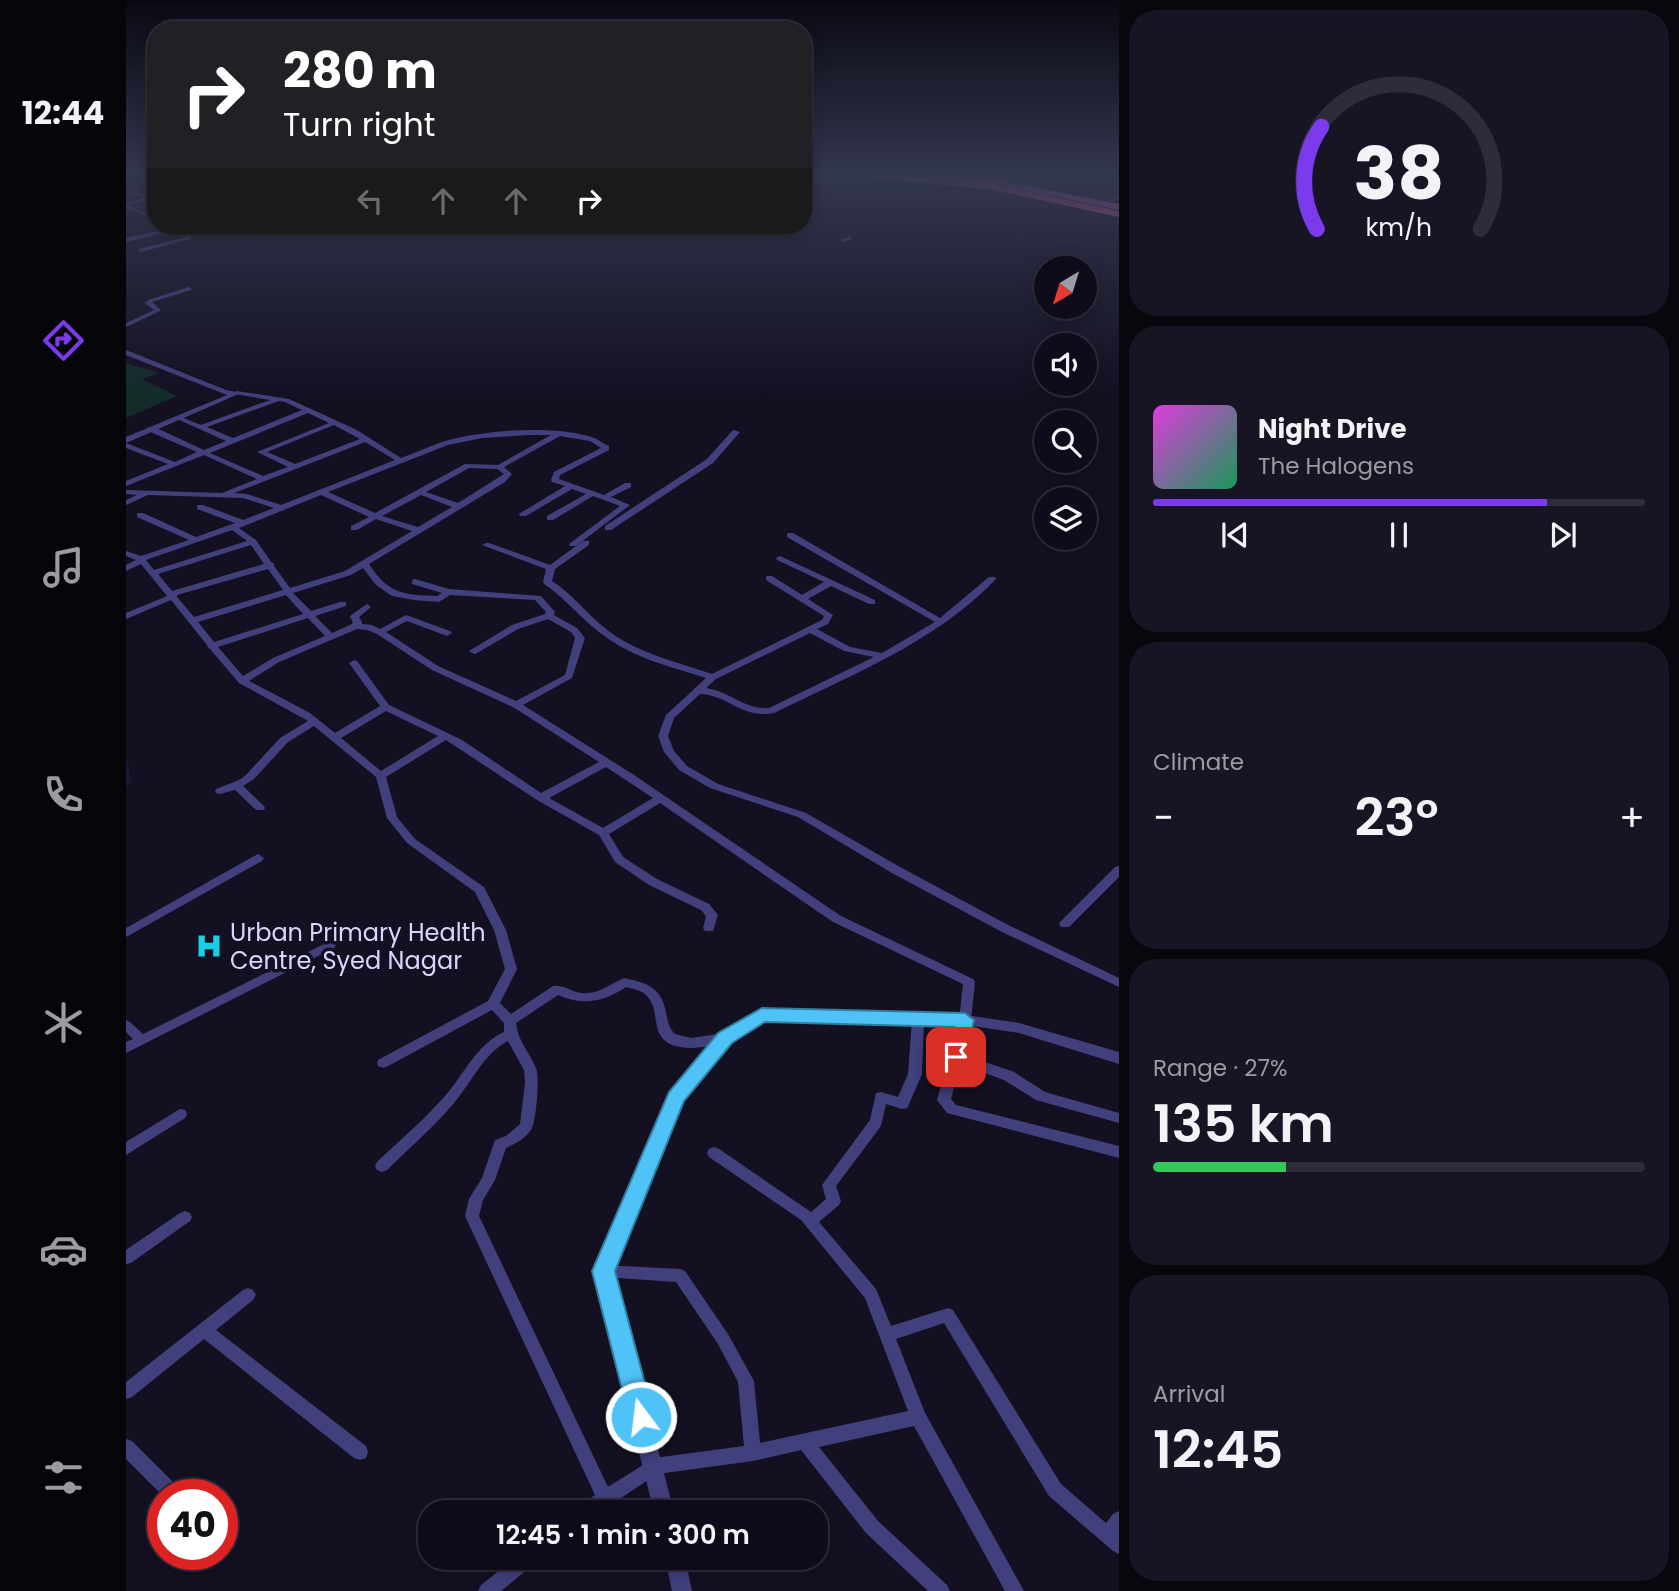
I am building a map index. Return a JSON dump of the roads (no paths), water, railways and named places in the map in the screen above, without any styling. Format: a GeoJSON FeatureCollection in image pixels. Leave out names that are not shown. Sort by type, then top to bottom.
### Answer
{"type":"FeatureCollection","features":[{"type":"Feature","properties":{"kind":"street"},"geometry":{"type":"LineString","coordinates":[[141,250],[155,246]]}},
{"type":"Feature","properties":{"kind":"street"},"geometry":{"type":"LineString","coordinates":[[126,324],[158,310],[148,303],[150,301],[189,289]]}},
{"type":"Feature","properties":{"kind":"street"},"geometry":{"type":"LineString","coordinates":[[126,352],[225,392],[280,398],[365,439],[401,461]]}},
{"type":"Feature","properties":{"kind":"street"},"geometry":{"type":"LineString","coordinates":[[127,440],[237,393]]}},
{"type":"Feature","properties":{"kind":"street"},"geometry":{"type":"LineString","coordinates":[[202,427],[280,398]]}},
{"type":"Feature","properties":{"kind":"street"},"geometry":{"type":"LineString","coordinates":[[126,485],[307,410]]}},
{"type":"Feature","properties":{"kind":"street"},"geometry":{"type":"LineString","coordinates":[[179,418],[231,440]]}},
{"type":"Feature","properties":{"kind":"street"},"geometry":{"type":"LineString","coordinates":[[293,466],[261,452],[334,423]]}},
{"type":"Feature","properties":{"kind":"street"},"geometry":{"type":"LineString","coordinates":[[151,429],[261,478]]}},
{"type":"Feature","properties":{"kind":"street"},"geometry":{"type":"LineString","coordinates":[[354,528],[468,466],[499,467],[562,432]]}},
{"type":"Feature","properties":{"kind":"street"},"geometry":{"type":"LineString","coordinates":[[126,568],[141,559],[238,525],[446,443],[474,436],[562,432],[606,448],[557,474],[555,480],[606,497],[625,508],[573,544]]}},
{"type":"Feature","properties":{"kind":"street"},"geometry":{"type":"LineString","coordinates":[[713,677],[633,650],[606,634],[568,594],[547,582],[551,568],[710,461],[736,432]]}},
{"type":"Feature","properties":{"kind":"street"},"geometry":{"type":"LineString","coordinates":[[223,495],[365,439]]}},
{"type":"Feature","properties":{"kind":"street"},"geometry":{"type":"LineString","coordinates":[[127,440],[174,464]]}},
{"type":"Feature","properties":{"kind":"street"},"geometry":{"type":"LineString","coordinates":[[191,621],[348,573],[502,480],[508,474],[499,467]]}},
{"type":"Feature","properties":{"kind":"street"},"geometry":{"type":"LineString","coordinates":[[606,497],[628,485]]}},
{"type":"Feature","properties":{"kind":"street"},"geometry":{"type":"LineString","coordinates":[[523,514],[571,486]]}},
{"type":"Feature","properties":{"kind":"street"},"geometry":{"type":"LineString","coordinates":[[126,492],[244,496],[281,508]]}},
{"type":"Feature","properties":{"kind":"street"},"geometry":{"type":"LineString","coordinates":[[321,492],[374,516],[418,530]]}},
{"type":"Feature","properties":{"kind":"street"},"geometry":{"type":"LineString","coordinates":[[420,492],[458,506]]}},
{"type":"Feature","properties":{"kind":"street"},"geometry":{"type":"LineString","coordinates":[[126,503],[146,493]]}},
{"type":"Feature","properties":{"kind":"street"},"geometry":{"type":"LineString","coordinates":[[550,518],[593,493]]}},
{"type":"Feature","properties":{"kind":"street"},"geometry":{"type":"LineString","coordinates":[[200,506],[238,525],[271,565],[288,592],[331,637]]}},
{"type":"Feature","properties":{"kind":"street"},"geometry":{"type":"LineString","coordinates":[[140,515],[194,540]]}},
{"type":"Feature","properties":{"kind":"street"},"geometry":{"type":"LineString","coordinates":[[790,535],[941,622]]}},
{"type":"Feature","properties":{"kind":"street"},"geometry":{"type":"LineString","coordinates":[[152,573],[253,542]]}},
{"type":"Feature","properties":{"kind":"street"},"geometry":{"type":"LineString","coordinates":[[486,545],[551,568]]}},
{"type":"Feature","properties":{"kind":"street"},"geometry":{"type":"LineString","coordinates":[[126,553],[141,559],[242,681],[307,715],[381,776],[393,818],[411,841],[480,890],[500,930],[511,969],[493,1004],[383,1063]]}},
{"type":"Feature","properties":{"kind":"street"},"geometry":{"type":"LineString","coordinates":[[780,558],[872,602]]}},
{"type":"Feature","properties":{"kind":"street"},"geometry":{"type":"LineString","coordinates":[[126,615],[172,595],[271,565]]}},
{"type":"Feature","properties":{"kind":"street"},"geometry":{"type":"LineString","coordinates":[[360,565],[377,585],[388,593],[439,599],[448,592]]}},
{"type":"Feature","properties":{"kind":"street"},"geometry":{"type":"LineString","coordinates":[[769,578],[829,615],[825,622],[713,677],[669,716],[663,736],[668,752],[683,768],[742,797],[802,815],[896,870],[1006,929],[1119,984]]}},
{"type":"Feature","properties":{"kind":"street"},"geometry":{"type":"LineString","coordinates":[[700,691],[715,693],[750,713],[771,711],[882,656],[941,622],[992,579]]}},
{"type":"Feature","properties":{"kind":"street"},"geometry":{"type":"LineString","coordinates":[[415,582],[448,592],[523,596],[544,602],[550,614],[574,630],[579,638],[569,676],[516,705]]}},
{"type":"Feature","properties":{"kind":"street"},"geometry":{"type":"LineString","coordinates":[[803,598],[831,582]]}},
{"type":"Feature","properties":{"kind":"street"},"geometry":{"type":"LineString","coordinates":[[211,646],[343,604]]}},
{"type":"Feature","properties":{"kind":"street"},"geometry":{"type":"LineString","coordinates":[[356,626],[358,622],[354,618],[367,607]]}},
{"type":"Feature","properties":{"kind":"street"},"geometry":{"type":"LineString","coordinates":[[474,651],[515,627],[550,614]]}},
{"type":"Feature","properties":{"kind":"street"},"geometry":{"type":"LineString","coordinates":[[380,632],[405,618],[447,633]]}},
{"type":"Feature","properties":{"kind":"street"},"geometry":{"type":"LineString","coordinates":[[242,681],[276,660],[356,626],[369,626],[435,668],[516,705],[607,762],[837,919],[969,982],[965,1020],[944,1100],[953,1109],[1119,1152]]}},
{"type":"Feature","properties":{"kind":"street"},"geometry":{"type":"LineString","coordinates":[[813,630],[847,649],[882,656]]}},
{"type":"Feature","properties":{"kind":"street"},"geometry":{"type":"LineString","coordinates":[[354,663],[386,707],[458,743],[541,797],[603,833],[619,859],[653,881],[705,907],[712,915],[709,928]]}},
{"type":"Feature","properties":{"kind":"street"},"geometry":{"type":"LineString","coordinates":[[333,738],[386,707]]}},
{"type":"Feature","properties":{"kind":"street"},"geometry":{"type":"LineString","coordinates":[[220,790],[238,787],[257,773],[283,740],[313,722]]}},
{"type":"Feature","properties":{"kind":"street"},"geometry":{"type":"LineString","coordinates":[[381,776],[443,737]]}},
{"type":"Feature","properties":{"kind":"street"},"geometry":{"type":"LineString","coordinates":[[541,797],[607,762]]}},
{"type":"Feature","properties":{"kind":"street"},"geometry":{"type":"LineString","coordinates":[[238,787],[260,808]]}},
{"type":"Feature","properties":{"kind":"street"},"geometry":{"type":"LineString","coordinates":[[603,833],[660,798]]}},
{"type":"Feature","properties":{"kind":"street"},"geometry":{"type":"LineString","coordinates":[[126,933],[258,858]]}},
{"type":"Feature","properties":{"kind":"street"},"geometry":{"type":"LineString","coordinates":[[1065,924],[1117,874]]}},
{"type":"Feature","properties":{"kind":"street"},"geometry":{"type":"LineString","coordinates":[[126,1048],[330,945]]}},
{"type":"Feature","properties":{"kind":"street"},"geometry":{"type":"LineString","coordinates":[[382,1166],[447,1103],[468,1078],[472,1065],[496,1040],[557,989],[585,1000],[604,997],[624,982],[644,987],[655,997],[660,1023],[669,1036],[690,1043],[725,1038]]}},
{"type":"Feature","properties":{"kind":"street"},"geometry":{"type":"LineString","coordinates":[[493,1004],[510,1028],[531,1070],[532,1083],[526,1126],[511,1140],[500,1144],[488,1180],[476,1199],[472,1216],[604,1496]]}},
{"type":"Feature","properties":{"kind":"street"},"geometry":{"type":"LineString","coordinates":[[661,1500],[603,1271],[676,1097],[725,1038],[762,1015],[965,1020],[1019,1028],[1119,1058]]}},
{"type":"Feature","properties":{"kind":"street"},"geometry":{"type":"LineString","coordinates":[[810,1221],[834,1201],[829,1185],[876,1122],[881,1097],[902,1104],[915,1074],[918,1020]]}},
{"type":"Feature","properties":{"kind":"street"},"geometry":{"type":"LineString","coordinates":[[126,1025],[141,1039]]}},
{"type":"Feature","properties":{"kind":"street"},"geometry":{"type":"LineString","coordinates":[[956,1057],[1009,1076],[1041,1096],[1119,1118]]}},
{"type":"Feature","properties":{"kind":"street"},"geometry":{"type":"LineString","coordinates":[[126,1149],[180,1114]]}},
{"type":"Feature","properties":{"kind":"street"},"geometry":{"type":"LineString","coordinates":[[714,1153],[810,1221],[871,1294],[889,1334],[918,1417],[1010,1588]]}},
{"type":"Feature","properties":{"kind":"street"},"geometry":{"type":"LineString","coordinates":[[126,1258],[185,1217]]}},
{"type":"Feature","properties":{"kind":"street"},"geometry":{"type":"LineString","coordinates":[[603,1271],[680,1276],[723,1339],[746,1381],[753,1453]]}},
{"type":"Feature","properties":{"kind":"street"},"geometry":{"type":"LineString","coordinates":[[126,1391],[248,1295]]}},
{"type":"Feature","properties":{"kind":"street"},"geometry":{"type":"LineString","coordinates":[[889,1334],[948,1315],[1055,1490],[1113,1540],[1119,1520]]}},
{"type":"Feature","properties":{"kind":"street"},"geometry":{"type":"LineString","coordinates":[[204,1330],[360,1452]]}},
{"type":"Feature","properties":{"kind":"street"},"geometry":{"type":"LineString","coordinates":[[599,1500],[654,1466],[753,1453],[918,1417]]}},
{"type":"Feature","properties":{"kind":"street"},"geometry":{"type":"LineString","coordinates":[[805,1442],[872,1527],[941,1591]]}},
{"type":"Feature","properties":{"kind":"street"},"geometry":{"type":"LineString","coordinates":[[126,1447],[158,1479]]}},
{"type":"Feature","properties":{"kind":"street"},"geometry":{"type":"LineString","coordinates":[[487,1591],[513,1570]]}},
{"type":"Feature","properties":{"kind":"street"},"geometry":{"type":"LineString","coordinates":[[678,1570],[682,1591]]}},
{"type":"Feature","properties":{"kind":"place","name":"Urban Primary Health Centre, Syed Nagar"},"geometry":{"type":"Point","coordinates":[209,946]}}]}
